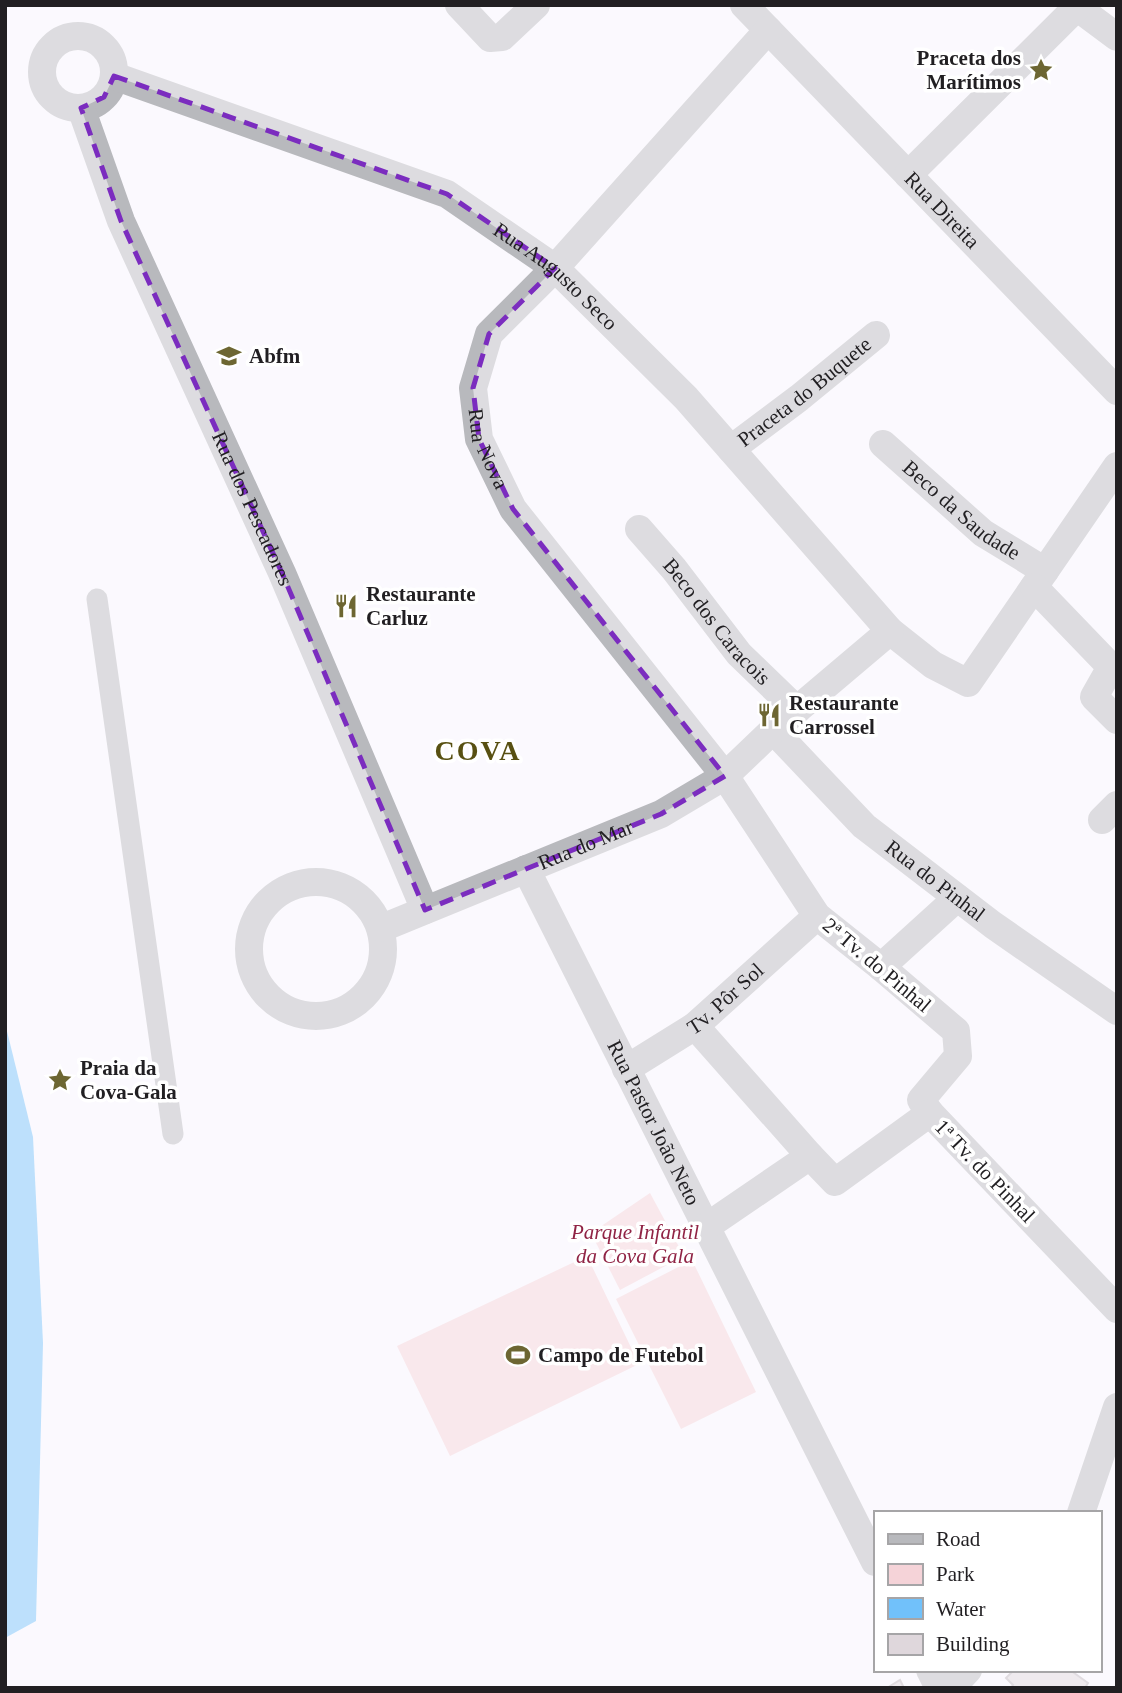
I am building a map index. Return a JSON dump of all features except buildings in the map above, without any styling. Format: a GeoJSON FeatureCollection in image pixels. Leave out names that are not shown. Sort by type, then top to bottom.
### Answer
{"type":"FeatureCollection","features":[{"type":"Feature","properties":{"kind":"street"},"geometry":{"type":"LineString","coordinates":[[459,5],[490,38],[502,37],[536,5]]}},
{"type":"Feature","properties":{"kind":"street","name":"Rua Direita"},"geometry":{"type":"LineString","coordinates":[[744,5],[1117,391]]}},
{"type":"Feature","properties":{"kind":"street"},"geometry":{"type":"LineString","coordinates":[[908,175],[1075,6],[1117,37]]}},
{"type":"Feature","properties":{"kind":"street","name":"Rua Nova"},"geometry":{"type":"LineString","coordinates":[[724,776],[513,509],[479,439],[473,388],[489,334],[555,268],[768,30]]}},
{"type":"Feature","properties":{"kind":"street"},"geometry":{"type":"LineString","coordinates":[[80,36],[103,45],[113,63],[114,76],[104,97],[81,108],[63,104],[52,97],[43,78],[43,65],[55,44],[66,38],[80,36]]}},
{"type":"Feature","properties":{"kind":"street","name":"Rua Augusto Seco"},"geometry":{"type":"LineString","coordinates":[[114,76],[447,194],[555,268],[686,398],[890,631],[933,665],[968,684],[1039,579]]}},
{"type":"Feature","properties":{"kind":"street","name":"Rua dos Pescadores"},"geometry":{"type":"LineString","coordinates":[[81,108],[121,221],[282,573],[425,910]]}},
{"type":"Feature","properties":{"kind":"street","name":"Praceta do Buquete"},"geometry":{"type":"LineString","coordinates":[[731,449],[876,335]]}},
{"type":"Feature","properties":{"kind":"street","name":"Beco da Saudade"},"geometry":{"type":"LineString","coordinates":[[883,444],[1039,579],[1111,667],[1094,697],[1117,720]]}},
{"type":"Feature","properties":{"kind":"street"},"geometry":{"type":"LineString","coordinates":[[1039,579],[1117,466]]}},
{"type":"Feature","properties":{"kind":"street","name":"Beco dos Caracois"},"geometry":{"type":"LineString","coordinates":[[639,529],[674,569],[738,654],[797,710]]}},
{"type":"Feature","properties":{"kind":"street"},"geometry":{"type":"LineString","coordinates":[[97,599],[173,1133]]}},
{"type":"Feature","properties":{"kind":"street","name":"Rua do Mar"},"geometry":{"type":"LineString","coordinates":[[382,928],[661,814],[724,776],[773,730],[890,631]]}},
{"type":"Feature","properties":{"kind":"street","name":"Rua do Pinhal"},"geometry":{"type":"LineString","coordinates":[[773,730],[864,826],[993,925],[1117,1011]]}},
{"type":"Feature","properties":{"kind":"street","name":"2ª Tv. do Pinhal"},"geometry":{"type":"LineString","coordinates":[[724,776],[817,916],[956,1031],[958,1056],[920,1100],[930,1113]]}},
{"type":"Feature","properties":{"kind":"street","name":"Rua Pastor João Neto"},"geometry":{"type":"LineString","coordinates":[[526,869],[874,1560]]}},
{"type":"Feature","properties":{"kind":"street"},"geometry":{"type":"LineString","coordinates":[[312,882],[335,885],[356,895],[382,928],[383,956],[371,987],[355,1004],[330,1014],[306,1015],[279,1005],[263,991],[252,970],[249,958],[250,934],[259,913],[269,900],[289,887],[312,882]]}},
{"type":"Feature","properties":{"kind":"street"},"geometry":{"type":"LineString","coordinates":[[881,967],[957,898]]}},
{"type":"Feature","properties":{"kind":"street","name":"Tv. Pôr Sol"},"geometry":{"type":"LineString","coordinates":[[626,1069],[695,1026],[817,916]]}},
{"type":"Feature","properties":{"kind":"street"},"geometry":{"type":"LineString","coordinates":[[695,1026],[810,1156],[706,1227]]}},
{"type":"Feature","properties":{"kind":"street","name":"1ª Tv. do Pinhal"},"geometry":{"type":"LineString","coordinates":[[810,1156],[835,1182],[930,1113],[1117,1309]]}},
{"type":"Feature","properties":{"kind":"street"},"geometry":{"type":"LineString","coordinates":[[1082,1511],[1117,1407]]}},
{"type":"Feature","properties":{"kind":"street"},"geometry":{"type":"LineString","coordinates":[[931,1672],[939,1688]]}},
{"type":"Feature","properties":{"kind":"street"},"geometry":{"type":"LineString","coordinates":[[951,1688],[966,1672]]}},
{"type":"Feature","properties":{"kind":"highlighted area"},"geometry":{"type":"Polygon","coordinates":[[[114,76],[447,194],[555,268],[489,334],[473,388],[479,439],[513,509],[725,776],[661,814],[425,910],[282,573],[121,221],[81,108],[104,97],[114,76]]]}},
{"type":"Feature","properties":{"kind":"green space","name":"Parque Infantil da Cova Gala"},"geometry":{"type":"Polygon","coordinates":[[[650,1193],[684,1256],[620,1290],[591,1233],[650,1193]]]}},
{"type":"Feature","properties":{"kind":"green space","name":"Campo de Futebol"},"geometry":{"type":"Polygon","coordinates":[[[587,1256],[639,1364],[450,1456],[397,1346],[587,1256]]]}},
{"type":"Feature","properties":{"kind":"green space"},"geometry":{"type":"Polygon","coordinates":[[[692,1260],[756,1392],[681,1429],[616,1299],[692,1260]]]}},
{"type":"Feature","properties":{"kind":"water"},"geometry":{"type":"Polygon","coordinates":[[[5,1023],[33,1137],[43,1343],[36,1621],[5,1638],[5,1023]]]}},
{"type":"Feature","properties":{"kind":"place","name":"Praceta dos Marítimos"},"geometry":{"type":"Point","coordinates":[1041,70]}},
{"type":"Feature","properties":{"kind":"place","name":"Abfm"},"geometry":{"type":"Point","coordinates":[229,356]}},
{"type":"Feature","properties":{"kind":"place","name":"Restaurante Carluz"},"geometry":{"type":"Point","coordinates":[346,606]}},
{"type":"Feature","properties":{"kind":"place","name":"Restaurante Carrossel"},"geometry":{"type":"Point","coordinates":[769,715]}},
{"type":"Feature","properties":{"kind":"place","name":"Praia da Cova-Gala"},"geometry":{"type":"Point","coordinates":[60,1080]}},
{"type":"Feature","properties":{"kind":"place","name":"Campo de Futebol"},"geometry":{"type":"Point","coordinates":[518,1355]}},
{"type":"Feature","properties":{"kind":"district","name":"COVA"},"geometry":{"type":"Point","coordinates":[478,750]}}]}
